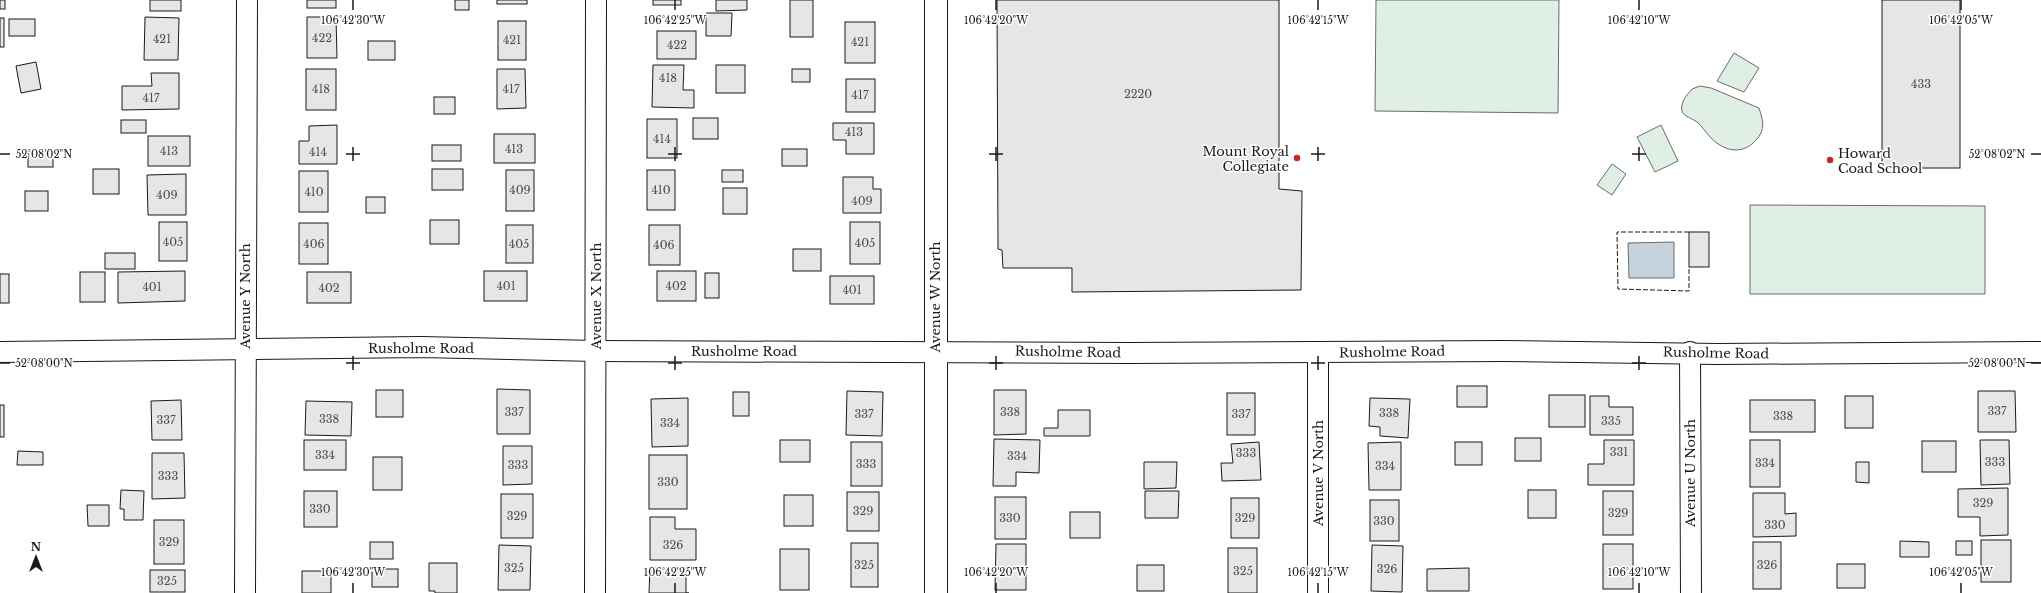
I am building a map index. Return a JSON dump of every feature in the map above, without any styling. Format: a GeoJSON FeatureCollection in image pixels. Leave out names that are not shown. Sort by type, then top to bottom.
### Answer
{"type":"FeatureCollection","features":[{"type":"Feature","properties":{"kind":"street","name":"Avenue Y North"},"geometry":{"type":"LineString","coordinates":[[245,593],[247,0]]}},
{"type":"Feature","properties":{"kind":"street","name":"Avenue X North"},"geometry":{"type":"LineString","coordinates":[[596,0],[596,593]]}},
{"type":"Feature","properties":{"kind":"street","name":"Avenue W North"},"geometry":{"type":"LineString","coordinates":[[936,0],[936,593]]}},
{"type":"Feature","properties":{"kind":"street","name":"Rusholme Road"},"geometry":{"type":"LineString","coordinates":[[0,352],[420,347],[596,351],[1318,353],[1504,351],[1690,352],[1726,354],[2041,352]]}},
{"type":"Feature","properties":{"kind":"street","name":"Avenue U North"},"geometry":{"type":"LineString","coordinates":[[1690,352],[1691,593]]}},
{"type":"Feature","properties":{"kind":"street","name":"Avenue V North"},"geometry":{"type":"LineString","coordinates":[[1318,353],[1318,593]]}},
{"type":"Feature","properties":{"kind":"green space"},"geometry":{"type":"Polygon","coordinates":[[[1376,0],[1559,0],[1558,113],[1375,111],[1376,0]]]}},
{"type":"Feature","properties":{"kind":"green space"},"geometry":{"type":"Polygon","coordinates":[[[1734,53],[1759,68],[1744,92],[1717,81],[1734,53]]]}},
{"type":"Feature","properties":{"kind":"green space"},"geometry":{"type":"Polygon","coordinates":[[[1700,86],[1711,88],[1759,108],[1763,125],[1759,136],[1751,145],[1740,150],[1728,149],[1716,143],[1701,125],[1684,115],[1682,105],[1684,99],[1692,89],[1700,86]]]}},
{"type":"Feature","properties":{"kind":"green space"},"geometry":{"type":"Polygon","coordinates":[[[1661,125],[1678,161],[1655,172],[1637,137],[1661,125]]]}},
{"type":"Feature","properties":{"kind":"green space"},"geometry":{"type":"Polygon","coordinates":[[[1612,164],[1626,174],[1612,195],[1597,185],[1612,164]]]}},
{"type":"Feature","properties":{"kind":"green space"},"geometry":{"type":"Polygon","coordinates":[[[1750,205],[1985,206],[1985,294],[1750,294],[1750,205]]]}},
{"type":"Feature","properties":{"kind":"shaded area"},"geometry":{"type":"Polygon","coordinates":[[[1674,242],[1674,278],[1629,278],[1628,243],[1674,242]]]}},
{"type":"Feature","properties":{"kind":"building"},"geometry":{"type":"Polygon","coordinates":[[[0,0],[5,0],[5,9],[0,9],[0,0]]]}},
{"type":"Feature","properties":{"kind":"building"},"geometry":{"type":"Polygon","coordinates":[[[150,0],[181,0],[181,11],[150,11],[150,0]]]}},
{"type":"Feature","properties":{"kind":"building"},"geometry":{"type":"Polygon","coordinates":[[[307,0],[336,0],[336,8],[307,8],[307,0]]]}},
{"type":"Feature","properties":{"kind":"building"},"geometry":{"type":"Polygon","coordinates":[[[455,0],[469,0],[469,10],[455,10],[455,0]]]}},
{"type":"Feature","properties":{"kind":"building"},"geometry":{"type":"Polygon","coordinates":[[[497,0],[527,0],[527,4],[497,4],[497,0]]]}},
{"type":"Feature","properties":{"kind":"building"},"geometry":{"type":"Polygon","coordinates":[[[653,0],[681,0],[681,5],[653,5],[653,0]]]}},
{"type":"Feature","properties":{"kind":"building"},"geometry":{"type":"Polygon","coordinates":[[[716,0],[747,0],[747,10],[716,11],[716,0]]]}},
{"type":"Feature","properties":{"kind":"building"},"geometry":{"type":"Polygon","coordinates":[[[790,0],[813,0],[813,37],[790,37],[790,0]]]}},
{"type":"Feature","properties":{"kind":"building"},"geometry":{"type":"Polygon","coordinates":[[[997,0],[1279,0],[1279,189],[1302,191],[1301,290],[1072,292],[1072,268],[1003,268],[1002,250],[998,249],[997,0]]]}},
{"type":"Feature","properties":{"kind":"building"},"geometry":{"type":"Polygon","coordinates":[[[1882,0],[1960,0],[1960,168],[1882,168],[1882,0]]]}},
{"type":"Feature","properties":{"kind":"building"},"geometry":{"type":"Polygon","coordinates":[[[706,13],[732,13],[731,36],[706,36],[706,13]]]}},
{"type":"Feature","properties":{"kind":"building"},"geometry":{"type":"Polygon","coordinates":[[[145,17],[179,18],[178,60],[144,60],[145,17]]]}},
{"type":"Feature","properties":{"kind":"building"},"geometry":{"type":"Polygon","coordinates":[[[307,17],[336,17],[337,58],[307,58],[307,17]]]}},
{"type":"Feature","properties":{"kind":"building"},"geometry":{"type":"Polygon","coordinates":[[[0,18],[4,18],[4,47],[0,47],[0,18]]]}},
{"type":"Feature","properties":{"kind":"building"},"geometry":{"type":"Polygon","coordinates":[[[9,19],[35,19],[35,36],[9,36],[9,19]]]}},
{"type":"Feature","properties":{"kind":"building"},"geometry":{"type":"Polygon","coordinates":[[[498,21],[526,21],[526,60],[498,60],[498,21]]]}},
{"type":"Feature","properties":{"kind":"building"},"geometry":{"type":"Polygon","coordinates":[[[845,22],[875,22],[875,63],[845,63],[845,22]]]}},
{"type":"Feature","properties":{"kind":"building"},"geometry":{"type":"Polygon","coordinates":[[[657,31],[696,31],[696,59],[657,59],[657,31]]]}},
{"type":"Feature","properties":{"kind":"building"},"geometry":{"type":"Polygon","coordinates":[[[368,41],[395,41],[395,60],[368,60],[368,41]]]}},
{"type":"Feature","properties":{"kind":"building"},"geometry":{"type":"Polygon","coordinates":[[[36,62],[41,89],[21,93],[16,66],[36,62]]]}},
{"type":"Feature","properties":{"kind":"building"},"geometry":{"type":"Polygon","coordinates":[[[653,65],[684,65],[683,90],[694,90],[694,108],[652,107],[653,65]]]}},
{"type":"Feature","properties":{"kind":"building"},"geometry":{"type":"Polygon","coordinates":[[[716,65],[745,65],[745,93],[716,93],[716,65]]]}},
{"type":"Feature","properties":{"kind":"building"},"geometry":{"type":"Polygon","coordinates":[[[306,69],[336,69],[336,110],[306,110],[306,69]]]}},
{"type":"Feature","properties":{"kind":"building"},"geometry":{"type":"Polygon","coordinates":[[[497,69],[525,69],[526,108],[497,109],[497,69]]]}},
{"type":"Feature","properties":{"kind":"building"},"geometry":{"type":"Polygon","coordinates":[[[792,69],[810,69],[810,82],[792,82],[792,69]]]}},
{"type":"Feature","properties":{"kind":"building"},"geometry":{"type":"Polygon","coordinates":[[[151,73],[179,73],[179,109],[122,110],[122,86],[152,86],[151,73]]]}},
{"type":"Feature","properties":{"kind":"building"},"geometry":{"type":"Polygon","coordinates":[[[846,79],[875,79],[875,112],[846,112],[846,79]]]}},
{"type":"Feature","properties":{"kind":"building"},"geometry":{"type":"Polygon","coordinates":[[[434,97],[455,97],[455,114],[434,114],[434,97]]]}},
{"type":"Feature","properties":{"kind":"building"},"geometry":{"type":"Polygon","coordinates":[[[693,118],[718,118],[718,139],[693,139],[693,118]]]}},
{"type":"Feature","properties":{"kind":"building"},"geometry":{"type":"Polygon","coordinates":[[[647,119],[677,119],[677,158],[647,158],[647,119]]]}},
{"type":"Feature","properties":{"kind":"building"},"geometry":{"type":"Polygon","coordinates":[[[121,120],[146,120],[146,133],[121,133],[121,120]]]}},
{"type":"Feature","properties":{"kind":"building"},"geometry":{"type":"Polygon","coordinates":[[[833,123],[874,123],[874,154],[846,154],[846,140],[833,140],[833,123]]]}},
{"type":"Feature","properties":{"kind":"building"},"geometry":{"type":"Polygon","coordinates":[[[337,125],[337,164],[299,164],[299,141],[309,141],[309,126],[337,125]]]}},
{"type":"Feature","properties":{"kind":"building"},"geometry":{"type":"Polygon","coordinates":[[[494,134],[535,134],[535,163],[494,163],[494,134]]]}},
{"type":"Feature","properties":{"kind":"building"},"geometry":{"type":"Polygon","coordinates":[[[148,136],[190,136],[190,166],[148,166],[148,136]]]}},
{"type":"Feature","properties":{"kind":"building"},"geometry":{"type":"Polygon","coordinates":[[[432,145],[461,145],[461,161],[432,161],[432,145]]]}},
{"type":"Feature","properties":{"kind":"building"},"geometry":{"type":"Polygon","coordinates":[[[782,149],[807,149],[807,166],[782,166],[782,149]]]}},
{"type":"Feature","properties":{"kind":"building"},"geometry":{"type":"Polygon","coordinates":[[[28,151],[53,151],[53,167],[28,167],[28,151]]]}},
{"type":"Feature","properties":{"kind":"building"},"geometry":{"type":"Polygon","coordinates":[[[93,169],[119,169],[119,194],[93,194],[93,169]]]}},
{"type":"Feature","properties":{"kind":"building"},"geometry":{"type":"Polygon","coordinates":[[[432,169],[463,169],[463,190],[432,190],[432,169]]]}},
{"type":"Feature","properties":{"kind":"building"},"geometry":{"type":"Polygon","coordinates":[[[506,170],[534,170],[534,211],[506,211],[506,170]]]}},
{"type":"Feature","properties":{"kind":"building"},"geometry":{"type":"Polygon","coordinates":[[[647,170],[675,170],[675,210],[647,210],[647,170]]]}},
{"type":"Feature","properties":{"kind":"building"},"geometry":{"type":"Polygon","coordinates":[[[722,170],[743,170],[743,182],[722,182],[722,170]]]}},
{"type":"Feature","properties":{"kind":"building"},"geometry":{"type":"Polygon","coordinates":[[[299,171],[328,171],[328,212],[299,212],[299,171]]]}},
{"type":"Feature","properties":{"kind":"building"},"geometry":{"type":"Polygon","coordinates":[[[186,174],[186,215],[148,215],[147,175],[186,174]]]}},
{"type":"Feature","properties":{"kind":"building"},"geometry":{"type":"Polygon","coordinates":[[[843,177],[873,177],[873,189],[881,189],[881,213],[843,213],[843,177]]]}},
{"type":"Feature","properties":{"kind":"building"},"geometry":{"type":"Polygon","coordinates":[[[723,188],[747,188],[747,214],[723,214],[723,188]]]}},
{"type":"Feature","properties":{"kind":"building"},"geometry":{"type":"Polygon","coordinates":[[[25,191],[48,191],[48,211],[25,211],[25,191]]]}},
{"type":"Feature","properties":{"kind":"building"},"geometry":{"type":"Polygon","coordinates":[[[366,197],[385,197],[385,213],[366,213],[366,197]]]}},
{"type":"Feature","properties":{"kind":"building"},"geometry":{"type":"Polygon","coordinates":[[[430,220],[459,220],[459,244],[430,244],[430,220]]]}},
{"type":"Feature","properties":{"kind":"building"},"geometry":{"type":"Polygon","coordinates":[[[159,222],[187,222],[187,261],[159,261],[159,222]]]}},
{"type":"Feature","properties":{"kind":"building"},"geometry":{"type":"Polygon","coordinates":[[[850,222],[880,222],[880,264],[850,264],[850,222]]]}},
{"type":"Feature","properties":{"kind":"building"},"geometry":{"type":"Polygon","coordinates":[[[299,223],[328,223],[328,264],[299,264],[299,223]]]}},
{"type":"Feature","properties":{"kind":"building"},"geometry":{"type":"Polygon","coordinates":[[[506,225],[533,225],[533,263],[506,263],[506,225]]]}},
{"type":"Feature","properties":{"kind":"building"},"geometry":{"type":"Polygon","coordinates":[[[649,225],[680,225],[680,265],[649,265],[649,225]]]}},
{"type":"Feature","properties":{"kind":"building"},"geometry":{"type":"Polygon","coordinates":[[[1689,232],[1709,232],[1709,267],[1689,267],[1689,232]]]}},
{"type":"Feature","properties":{"kind":"building"},"geometry":{"type":"Polygon","coordinates":[[[793,249],[821,249],[821,271],[793,271],[793,249]]]}},
{"type":"Feature","properties":{"kind":"building"},"geometry":{"type":"Polygon","coordinates":[[[105,253],[135,253],[135,269],[105,269],[105,253]]]}},
{"type":"Feature","properties":{"kind":"building"},"geometry":{"type":"Polygon","coordinates":[[[185,271],[185,301],[118,303],[118,272],[185,271]]]}},
{"type":"Feature","properties":{"kind":"building"},"geometry":{"type":"Polygon","coordinates":[[[484,271],[527,271],[527,301],[484,301],[484,271]]]}},
{"type":"Feature","properties":{"kind":"building"},"geometry":{"type":"Polygon","coordinates":[[[657,271],[696,271],[696,301],[657,301],[657,271]]]}},
{"type":"Feature","properties":{"kind":"building"},"geometry":{"type":"Polygon","coordinates":[[[80,272],[105,272],[105,302],[80,302],[80,272]]]}},
{"type":"Feature","properties":{"kind":"building"},"geometry":{"type":"Polygon","coordinates":[[[307,272],[351,272],[351,303],[307,303],[307,272]]]}},
{"type":"Feature","properties":{"kind":"building"},"geometry":{"type":"Polygon","coordinates":[[[705,273],[719,273],[719,298],[705,298],[705,273]]]}},
{"type":"Feature","properties":{"kind":"building"},"geometry":{"type":"Polygon","coordinates":[[[0,274],[9,274],[9,303],[0,303],[0,274]]]}},
{"type":"Feature","properties":{"kind":"building"},"geometry":{"type":"Polygon","coordinates":[[[830,276],[874,276],[874,304],[830,304],[830,276]]]}},
{"type":"Feature","properties":{"kind":"building"},"geometry":{"type":"Polygon","coordinates":[[[1457,386],[1487,386],[1487,407],[1457,407],[1457,386]]]}},
{"type":"Feature","properties":{"kind":"building"},"geometry":{"type":"Polygon","coordinates":[[[497,389],[530,390],[530,434],[497,434],[497,389]]]}},
{"type":"Feature","properties":{"kind":"building"},"geometry":{"type":"Polygon","coordinates":[[[376,390],[403,390],[403,417],[376,417],[376,390]]]}},
{"type":"Feature","properties":{"kind":"building"},"geometry":{"type":"Polygon","coordinates":[[[994,390],[1026,390],[1026,434],[994,435],[994,390]]]}},
{"type":"Feature","properties":{"kind":"building"},"geometry":{"type":"Polygon","coordinates":[[[847,391],[883,392],[882,436],[846,435],[847,391]]]}},
{"type":"Feature","properties":{"kind":"building"},"geometry":{"type":"Polygon","coordinates":[[[1978,391],[2015,391],[2016,432],[1978,432],[1978,391]]]}},
{"type":"Feature","properties":{"kind":"building"},"geometry":{"type":"Polygon","coordinates":[[[733,392],[749,392],[749,416],[733,416],[733,392]]]}},
{"type":"Feature","properties":{"kind":"building"},"geometry":{"type":"Polygon","coordinates":[[[1227,393],[1255,393],[1255,435],[1227,435],[1227,393]]]}},
{"type":"Feature","properties":{"kind":"building"},"geometry":{"type":"Polygon","coordinates":[[[1549,395],[1585,395],[1585,427],[1549,427],[1549,395]]]}},
{"type":"Feature","properties":{"kind":"building"},"geometry":{"type":"Polygon","coordinates":[[[1590,396],[1609,396],[1609,407],[1633,407],[1633,435],[1590,435],[1590,396]]]}},
{"type":"Feature","properties":{"kind":"building"},"geometry":{"type":"Polygon","coordinates":[[[1845,396],[1873,396],[1873,428],[1845,428],[1845,396]]]}},
{"type":"Feature","properties":{"kind":"building"},"geometry":{"type":"Polygon","coordinates":[[[688,398],[688,446],[652,447],[651,399],[688,398]]]}},
{"type":"Feature","properties":{"kind":"building"},"geometry":{"type":"Polygon","coordinates":[[[1370,398],[1410,399],[1408,438],[1380,436],[1380,427],[1369,426],[1370,398]]]}},
{"type":"Feature","properties":{"kind":"building"},"geometry":{"type":"Polygon","coordinates":[[[181,400],[182,440],[152,440],[151,401],[181,400]]]}},
{"type":"Feature","properties":{"kind":"building"},"geometry":{"type":"Polygon","coordinates":[[[1750,400],[1815,400],[1815,432],[1750,432],[1750,400]]]}},
{"type":"Feature","properties":{"kind":"building"},"geometry":{"type":"Polygon","coordinates":[[[306,401],[352,402],[351,436],[305,435],[306,401]]]}},
{"type":"Feature","properties":{"kind":"building"},"geometry":{"type":"Polygon","coordinates":[[[0,405],[4,405],[4,437],[0,437],[0,405]]]}},
{"type":"Feature","properties":{"kind":"building"},"geometry":{"type":"Polygon","coordinates":[[[1058,410],[1090,410],[1090,436],[1044,436],[1044,428],[1058,428],[1058,410]]]}},
{"type":"Feature","properties":{"kind":"building"},"geometry":{"type":"Polygon","coordinates":[[[1515,438],[1541,438],[1541,461],[1515,461],[1515,438]]]}},
{"type":"Feature","properties":{"kind":"building"},"geometry":{"type":"Polygon","coordinates":[[[994,439],[1040,440],[1039,473],[1016,472],[1016,486],[993,486],[994,439]]]}},
{"type":"Feature","properties":{"kind":"building"},"geometry":{"type":"Polygon","coordinates":[[[304,440],[346,440],[346,470],[304,470],[304,440]]]}},
{"type":"Feature","properties":{"kind":"building"},"geometry":{"type":"Polygon","coordinates":[[[780,440],[810,440],[810,462],[780,462],[780,440]]]}},
{"type":"Feature","properties":{"kind":"building"},"geometry":{"type":"Polygon","coordinates":[[[1604,440],[1634,440],[1634,485],[1588,485],[1588,464],[1604,464],[1604,440]]]}},
{"type":"Feature","properties":{"kind":"building"},"geometry":{"type":"Polygon","coordinates":[[[1750,440],[1780,440],[1780,487],[1750,487],[1750,440]]]}},
{"type":"Feature","properties":{"kind":"building"},"geometry":{"type":"Polygon","coordinates":[[[1980,440],[2009,440],[2010,484],[1981,485],[1980,440]]]}},
{"type":"Feature","properties":{"kind":"building"},"geometry":{"type":"Polygon","coordinates":[[[1922,441],[1956,441],[1956,472],[1922,472],[1922,441]]]}},
{"type":"Feature","properties":{"kind":"building"},"geometry":{"type":"Polygon","coordinates":[[[851,442],[882,442],[882,486],[851,486],[851,442]]]}},
{"type":"Feature","properties":{"kind":"building"},"geometry":{"type":"Polygon","coordinates":[[[1259,442],[1261,480],[1222,481],[1221,463],[1233,463],[1231,444],[1259,442]]]}},
{"type":"Feature","properties":{"kind":"building"},"geometry":{"type":"Polygon","coordinates":[[[1401,442],[1401,490],[1369,490],[1368,443],[1401,442]]]}},
{"type":"Feature","properties":{"kind":"building"},"geometry":{"type":"Polygon","coordinates":[[[1455,442],[1482,442],[1482,465],[1455,465],[1455,442]]]}},
{"type":"Feature","properties":{"kind":"building"},"geometry":{"type":"Polygon","coordinates":[[[503,446],[532,446],[532,484],[503,485],[503,446]]]}},
{"type":"Feature","properties":{"kind":"building"},"geometry":{"type":"Polygon","coordinates":[[[18,451],[43,452],[43,465],[17,465],[18,451]]]}},
{"type":"Feature","properties":{"kind":"building"},"geometry":{"type":"Polygon","coordinates":[[[152,453],[184,453],[185,498],[152,499],[152,453]]]}},
{"type":"Feature","properties":{"kind":"building"},"geometry":{"type":"Polygon","coordinates":[[[649,455],[687,455],[687,509],[649,509],[649,455]]]}},
{"type":"Feature","properties":{"kind":"building"},"geometry":{"type":"Polygon","coordinates":[[[373,457],[402,457],[402,490],[373,490],[373,457]]]}},
{"type":"Feature","properties":{"kind":"building"},"geometry":{"type":"Polygon","coordinates":[[[1144,462],[1177,462],[1176,488],[1144,489],[1144,462]]]}},
{"type":"Feature","properties":{"kind":"building"},"geometry":{"type":"Polygon","coordinates":[[[1856,462],[1869,462],[1869,483],[1856,482],[1856,462]]]}},
{"type":"Feature","properties":{"kind":"building"},"geometry":{"type":"Polygon","coordinates":[[[2008,488],[2008,535],[1980,536],[1980,517],[1958,517],[1958,489],[2008,488]]]}},
{"type":"Feature","properties":{"kind":"building"},"geometry":{"type":"Polygon","coordinates":[[[121,490],[144,491],[143,520],[124,520],[124,509],[120,509],[121,490]]]}},
{"type":"Feature","properties":{"kind":"building"},"geometry":{"type":"Polygon","coordinates":[[[1528,490],[1556,490],[1556,518],[1528,518],[1528,490]]]}},
{"type":"Feature","properties":{"kind":"building"},"geometry":{"type":"Polygon","coordinates":[[[304,491],[337,491],[337,527],[304,527],[304,491]]]}},
{"type":"Feature","properties":{"kind":"building"},"geometry":{"type":"Polygon","coordinates":[[[1145,491],[1179,491],[1178,518],[1145,518],[1145,491]]]}},
{"type":"Feature","properties":{"kind":"building"},"geometry":{"type":"Polygon","coordinates":[[[1603,491],[1633,491],[1633,535],[1603,535],[1603,491]]]}},
{"type":"Feature","properties":{"kind":"building"},"geometry":{"type":"Polygon","coordinates":[[[847,492],[879,492],[879,531],[847,531],[847,492]]]}},
{"type":"Feature","properties":{"kind":"building"},"geometry":{"type":"Polygon","coordinates":[[[1753,493],[1785,493],[1785,514],[1796,513],[1796,536],[1753,537],[1753,493]]]}},
{"type":"Feature","properties":{"kind":"building"},"geometry":{"type":"Polygon","coordinates":[[[501,494],[533,494],[533,538],[501,538],[501,494]]]}},
{"type":"Feature","properties":{"kind":"building"},"geometry":{"type":"Polygon","coordinates":[[[784,495],[813,495],[813,526],[784,526],[784,495]]]}},
{"type":"Feature","properties":{"kind":"building"},"geometry":{"type":"Polygon","coordinates":[[[995,497],[1026,497],[1026,539],[995,539],[995,497]]]}},
{"type":"Feature","properties":{"kind":"building"},"geometry":{"type":"Polygon","coordinates":[[[1231,498],[1259,498],[1259,538],[1231,538],[1231,498]]]}},
{"type":"Feature","properties":{"kind":"building"},"geometry":{"type":"Polygon","coordinates":[[[1370,500],[1399,500],[1399,541],[1370,541],[1370,500]]]}},
{"type":"Feature","properties":{"kind":"building"},"geometry":{"type":"Polygon","coordinates":[[[87,505],[109,505],[109,526],[88,526],[87,505]]]}},
{"type":"Feature","properties":{"kind":"building"},"geometry":{"type":"Polygon","coordinates":[[[1070,512],[1100,512],[1100,538],[1070,538],[1070,512]]]}},
{"type":"Feature","properties":{"kind":"building"},"geometry":{"type":"Polygon","coordinates":[[[650,517],[675,517],[675,529],[696,529],[696,560],[650,560],[650,517]]]}},
{"type":"Feature","properties":{"kind":"building"},"geometry":{"type":"Polygon","coordinates":[[[154,520],[184,520],[184,564],[154,564],[154,520]]]}},
{"type":"Feature","properties":{"kind":"building"},"geometry":{"type":"Polygon","coordinates":[[[1981,540],[2011,540],[2011,582],[1981,582],[1981,540]]]}},
{"type":"Feature","properties":{"kind":"building"},"geometry":{"type":"Polygon","coordinates":[[[1900,541],[1929,542],[1929,557],[1900,557],[1900,541]]]}},
{"type":"Feature","properties":{"kind":"building"},"geometry":{"type":"Polygon","coordinates":[[[1956,541],[1972,541],[1972,555],[1956,555],[1956,541]]]}},
{"type":"Feature","properties":{"kind":"building"},"geometry":{"type":"Polygon","coordinates":[[[370,542],[393,542],[393,559],[370,559],[370,542]]]}},
{"type":"Feature","properties":{"kind":"building"},"geometry":{"type":"Polygon","coordinates":[[[1753,542],[1781,542],[1781,589],[1753,589],[1753,542]]]}},
{"type":"Feature","properties":{"kind":"building"},"geometry":{"type":"Polygon","coordinates":[[[851,543],[878,543],[878,587],[851,587],[851,543]]]}},
{"type":"Feature","properties":{"kind":"building"},"geometry":{"type":"Polygon","coordinates":[[[996,544],[1026,544],[1026,590],[995,590],[996,544]]]}},
{"type":"Feature","properties":{"kind":"building"},"geometry":{"type":"Polygon","coordinates":[[[1603,544],[1633,544],[1633,589],[1603,589],[1603,544]]]}},
{"type":"Feature","properties":{"kind":"building"},"geometry":{"type":"Polygon","coordinates":[[[499,545],[531,546],[530,590],[498,590],[499,545]]]}},
{"type":"Feature","properties":{"kind":"building"},"geometry":{"type":"Polygon","coordinates":[[[1372,545],[1403,546],[1402,592],[1371,591],[1372,545]]]}},
{"type":"Feature","properties":{"kind":"building"},"geometry":{"type":"Polygon","coordinates":[[[1228,548],[1257,548],[1257,593],[1228,593],[1228,548]]]}},
{"type":"Feature","properties":{"kind":"building"},"geometry":{"type":"Polygon","coordinates":[[[780,549],[809,549],[809,590],[780,590],[780,549]]]}},
{"type":"Feature","properties":{"kind":"building"},"geometry":{"type":"Polygon","coordinates":[[[429,563],[457,563],[457,593],[435,593],[435,591],[429,591],[429,563]]]}},
{"type":"Feature","properties":{"kind":"building"},"geometry":{"type":"Polygon","coordinates":[[[1837,564],[1865,564],[1865,588],[1837,588],[1837,564]]]}},
{"type":"Feature","properties":{"kind":"building"},"geometry":{"type":"Polygon","coordinates":[[[1137,565],[1164,565],[1164,591],[1137,591],[1137,565]]]}},
{"type":"Feature","properties":{"kind":"building"},"geometry":{"type":"Polygon","coordinates":[[[650,568],[686,568],[686,593],[649,593],[650,568]]]}},
{"type":"Feature","properties":{"kind":"building"},"geometry":{"type":"Polygon","coordinates":[[[1469,568],[1469,591],[1427,591],[1427,569],[1469,568]]]}},
{"type":"Feature","properties":{"kind":"building"},"geometry":{"type":"Polygon","coordinates":[[[372,569],[398,569],[398,587],[372,587],[372,569]]]}},
{"type":"Feature","properties":{"kind":"building"},"geometry":{"type":"Polygon","coordinates":[[[150,570],[185,570],[185,592],[150,592],[150,570]]]}},
{"type":"Feature","properties":{"kind":"building"},"geometry":{"type":"Polygon","coordinates":[[[302,571],[331,571],[331,593],[302,593],[302,571]]]}},
{"type":"Feature","properties":{"kind":"fence"},"geometry":{"type":"LineString","coordinates":[[1689,232],[1617,232],[1618,289],[1689,291],[1689,267]]}},
{"type":"Feature","properties":{"kind":"place","name":"Mount Royal Collegiate"},"geometry":{"type":"Point","coordinates":[1297,158]}},
{"type":"Feature","properties":{"kind":"place","name":"Howard Coad School"},"geometry":{"type":"Point","coordinates":[1830,160]}}]}
